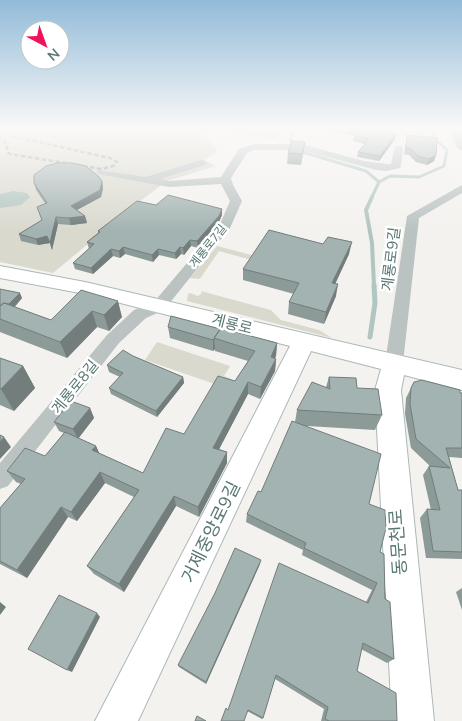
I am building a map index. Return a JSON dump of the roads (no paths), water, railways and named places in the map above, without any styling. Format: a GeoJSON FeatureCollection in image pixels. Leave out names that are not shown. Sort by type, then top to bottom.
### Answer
{"type":"FeatureCollection","features":[{"type":"Feature","properties":{"kind":"street"},"geometry":{"type":"LineString","coordinates":[[142,181],[201,163]]}},
{"type":"Feature","properties":{"kind":"street"},"geometry":{"type":"LineString","coordinates":[[102,172],[142,181],[169,184],[226,180],[236,163]]}},
{"type":"Feature","properties":{"kind":"street"},"geometry":{"type":"LineString","coordinates":[[357,163],[390,168],[396,166],[396,163]]}},
{"type":"Feature","properties":{"kind":"street","name":"계룡로7길"},"geometry":{"type":"LineString","coordinates":[[159,306],[226,225],[236,201],[226,180]]}},
{"type":"Feature","properties":{"kind":"street","name":"계룡로9길"},"geometry":{"type":"LineString","coordinates":[[394,363],[412,216],[462,188]]}},
{"type":"Feature","properties":{"kind":"street","name":"계룡로"},"geometry":{"type":"LineString","coordinates":[[0,272],[86,288],[462,380]]}},
{"type":"Feature","properties":{"kind":"street","name":"계룡로8길"},"geometry":{"type":"LineString","coordinates":[[0,479],[113,340],[140,314],[159,306]]}},
{"type":"Feature","properties":{"kind":"street","name":"거제중앙로9길"},"geometry":{"type":"LineString","coordinates":[[116,721],[304,342]]}},
{"type":"Feature","properties":{"kind":"street","name":"동문천로"},"geometry":{"type":"LineString","coordinates":[[394,363],[388,390],[413,721]]}},
{"type":"Feature","properties":{"kind":"water"},"geometry":{"type":"Polygon","coordinates":[[[13,191],[27,193],[30,197],[21,205],[0,208],[0,194],[13,191]]]}},
{"type":"Feature","properties":{"kind":"waterway"},"geometry":{"type":"LineString","coordinates":[[338,163],[366,171],[379,182]]}},
{"type":"Feature","properties":{"kind":"waterway"},"geometry":{"type":"LineString","coordinates":[[379,182],[390,176],[419,177],[444,166],[445,163]]}},
{"type":"Feature","properties":{"kind":"waterway"},"geometry":{"type":"LineString","coordinates":[[371,199],[379,182]]}},
{"type":"Feature","properties":{"kind":"waterway"},"geometry":{"type":"LineString","coordinates":[[372,197],[366,210],[372,243],[374,286]]}},
{"type":"Feature","properties":{"kind":"waterway"},"geometry":{"type":"LineString","coordinates":[[370,337],[375,303],[374,285]]}},
{"type":"Feature","properties":{"kind":"railway"},"geometry":{"type":"LineString","coordinates":[[63,163],[102,169],[113,166],[116,163]]}}]}
